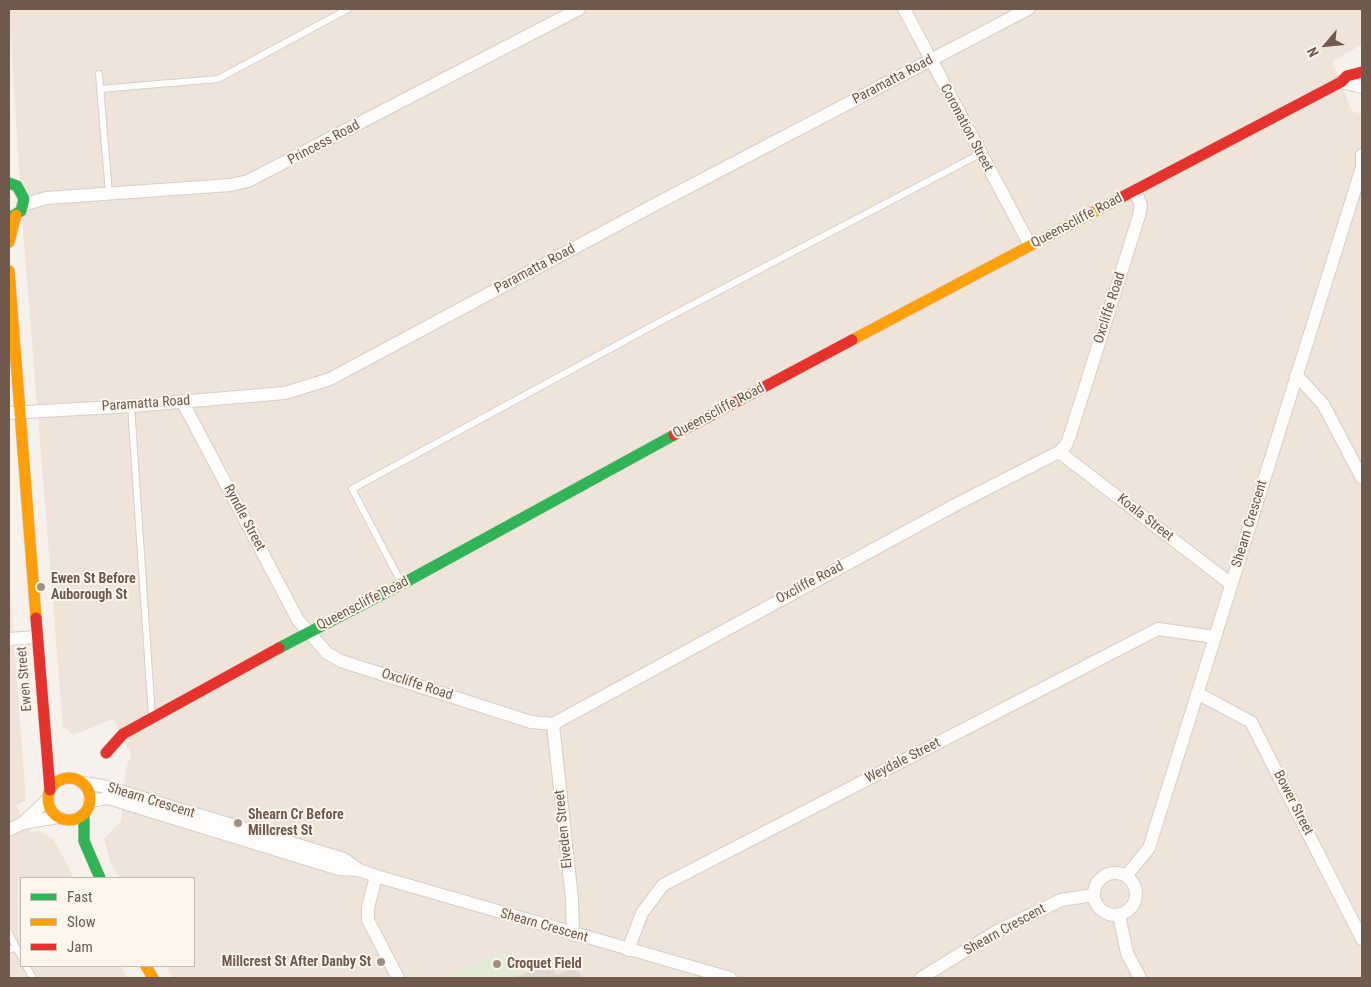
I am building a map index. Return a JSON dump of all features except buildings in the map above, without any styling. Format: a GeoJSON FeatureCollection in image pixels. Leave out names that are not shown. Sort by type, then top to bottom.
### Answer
{"type":"FeatureCollection","features":[{"type":"Feature","properties":{"kind":"street","name":"Princess Road"},"geometry":{"type":"LineString","coordinates":[[16,213],[46,198],[231,185],[248,181],[580,9]]}},
{"type":"Feature","properties":{"kind":"street","name":"Coronation Street"},"geometry":{"type":"LineString","coordinates":[[904,9],[1030,245]]}},
{"type":"Feature","properties":{"kind":"street","name":"Paramatta Road"},"geometry":{"type":"LineString","coordinates":[[14,412],[131,406],[285,392],[330,379],[656,204],[1028,9]]}},
{"type":"Feature","properties":{"kind":"street","name":"Queenscliffe Road"},"geometry":{"type":"LineString","coordinates":[[106,753],[123,734],[308,633],[402,584],[731,404],[1341,82],[1347,76],[1362,72]]}},
{"type":"Feature","properties":{"kind":"street"},"geometry":{"type":"LineString","coordinates":[[1341,82],[1362,87]]}},
{"type":"Feature","properties":{"kind":"street","name":"Shearn Crescent"},"geometry":{"type":"LineString","coordinates":[[1126,876],[1149,848],[1362,167],[1362,155]]}},
{"type":"Feature","properties":{"kind":"street","name":"Princess Road"},"geometry":{"type":"LineString","coordinates":[[13,183],[46,198]]}},
{"type":"Feature","properties":{"kind":"street"},"geometry":{"type":"LineString","coordinates":[[9,242],[16,213],[13,183]]}},
{"type":"Feature","properties":{"kind":"street","name":"Oxcliffe Road"},"geometry":{"type":"LineString","coordinates":[[308,633],[327,653],[342,661],[531,722],[553,724],[957,504],[1059,452],[1066,445],[1070,435],[1139,216],[1141,205],[1134,191]]}},
{"type":"Feature","properties":{"kind":"street","name":"Ewen Street"},"geometry":{"type":"LineString","coordinates":[[9,271],[14,412],[49,794],[53,813],[62,818],[84,841],[100,877]]}},
{"type":"Feature","properties":{"kind":"street"},"geometry":{"type":"LineString","coordinates":[[1296,375],[1323,404],[1362,478]]}},
{"type":"Feature","properties":{"kind":"street","name":"Ryndle Street"},"geometry":{"type":"LineString","coordinates":[[182,401],[298,620],[308,633]]}},
{"type":"Feature","properties":{"kind":"street","name":"Koala Street"},"geometry":{"type":"LineString","coordinates":[[1059,452],[1231,584]]}},
{"type":"Feature","properties":{"kind":"street","name":"Weydale Street"},"geometry":{"type":"LineString","coordinates":[[628,950],[642,913],[663,885],[1158,629],[1215,637]]}},
{"type":"Feature","properties":{"kind":"street"},"geometry":{"type":"LineString","coordinates":[[9,639],[36,637]]}},
{"type":"Feature","properties":{"kind":"street","name":"Bower Street"},"geometry":{"type":"LineString","coordinates":[[1197,693],[1251,722],[1362,939]]}},
{"type":"Feature","properties":{"kind":"street","name":"Elveden Street"},"geometry":{"type":"LineString","coordinates":[[553,724],[572,898],[573,935]]}},
{"type":"Feature","properties":{"kind":"street"},"geometry":{"type":"LineString","coordinates":[[46,756],[67,778]]}},
{"type":"Feature","properties":{"kind":"street"},"geometry":{"type":"LineString","coordinates":[[9,830],[22,823],[60,780],[74,778],[83,783],[90,794],[90,801]]}},
{"type":"Feature","properties":{"kind":"street","name":"Shearn Crescent"},"geometry":{"type":"LineString","coordinates":[[83,783],[103,786],[344,859],[359,870]]}},
{"type":"Feature","properties":{"kind":"street","name":"Shearn Crescent"},"geometry":{"type":"LineString","coordinates":[[90,801],[108,798],[339,869],[359,870],[573,935],[730,978]]}},
{"type":"Feature","properties":{"kind":"street","name":"Ewen Street"},"geometry":{"type":"LineString","coordinates":[[84,841],[84,814],[90,801]]}},
{"type":"Feature","properties":{"kind":"street"},"geometry":{"type":"LineString","coordinates":[[22,823],[62,818],[77,819],[84,814]]}},
{"type":"Feature","properties":{"kind":"street"},"geometry":{"type":"LineString","coordinates":[[1116,873],[1126,876],[1134,884],[1136,890],[1135,903],[1130,910],[1119,915],[1109,914],[1100,909],[1094,895],[1099,881],[1106,875],[1116,873]]}},
{"type":"Feature","properties":{"kind":"street"},"geometry":{"type":"LineString","coordinates":[[376,876],[368,908],[368,920],[398,978]]}},
{"type":"Feature","properties":{"kind":"street","name":"Shearn Crescent"},"geometry":{"type":"LineString","coordinates":[[921,978],[994,933],[1061,900],[1094,895]]}},
{"type":"Feature","properties":{"kind":"street"},"geometry":{"type":"LineString","coordinates":[[1119,915],[1127,953],[1140,978]]}},
{"type":"Feature","properties":{"kind":"street"},"geometry":{"type":"LineString","coordinates":[[147,967],[153,978]]}},
{"type":"Feature","properties":{"kind":"lane"},"geometry":{"type":"LineString","coordinates":[[100,89],[218,79],[348,9]]}},
{"type":"Feature","properties":{"kind":"lane"},"geometry":{"type":"LineString","coordinates":[[99,74],[108,194]]}},
{"type":"Feature","properties":{"kind":"lane"},"geometry":{"type":"LineString","coordinates":[[402,584],[352,489],[665,319],[980,154]]}},
{"type":"Feature","properties":{"kind":"lane"},"geometry":{"type":"LineString","coordinates":[[131,406],[152,718]]}},
{"type":"Feature","properties":{"kind":"lane"},"geometry":{"type":"LineString","coordinates":[[9,933],[20,955]]}},
{"type":"Feature","properties":{"kind":"lane"},"geometry":{"type":"LineString","coordinates":[[9,950],[16,946]]}},
{"type":"Feature","properties":{"kind":"lane"},"geometry":{"type":"LineString","coordinates":[[27,967],[33,978]]}},
{"type":"Feature","properties":{"kind":"shaded area"},"geometry":{"type":"Polygon","coordinates":[[[9,9],[1362,9],[1362,44],[1332,62],[1352,111],[1362,114],[1362,978],[173,978],[167,967],[195,967],[195,877],[118,877],[110,861],[104,839],[121,821],[126,770],[131,754],[113,719],[74,735],[63,727],[23,231],[9,9]]]}},
{"type":"Feature","properties":{"kind":"shaded area"},"geometry":{"type":"Polygon","coordinates":[[[9,576],[26,800],[16,805],[31,832],[40,831],[54,840],[73,877],[20,877],[20,967],[122,967],[128,978],[9,978],[9,576]]]}},
{"type":"Feature","properties":{"kind":"green space","name":"Croquet Field"},"geometry":{"type":"Polygon","coordinates":[[[509,949],[521,978],[448,978],[509,949]]]}},
{"type":"Feature","properties":{"kind":"traffic: fast"},"geometry":{"type":"LineString","coordinates":[[9,183],[17,186],[24,199],[21,211],[9,218]]}},
{"type":"Feature","properties":{"kind":"traffic: fast"},"geometry":{"type":"LineString","coordinates":[[279,648],[402,584],[674,435]]}},
{"type":"Feature","properties":{"kind":"traffic: fast"},"geometry":{"type":"LineString","coordinates":[[84,814],[84,841],[100,877]]}},
{"type":"Feature","properties":{"kind":"traffic: slow"},"geometry":{"type":"LineString","coordinates":[[852,340],[1122,197]]}},
{"type":"Feature","properties":{"kind":"traffic: slow"},"geometry":{"type":"LineString","coordinates":[[9,242],[16,215]]}},
{"type":"Feature","properties":{"kind":"traffic: slow"},"geometry":{"type":"LineString","coordinates":[[9,271],[36,618]]}},
{"type":"Feature","properties":{"kind":"traffic: slow"},"geometry":{"type":"LineString","coordinates":[[65,778],[73,778],[84,784],[90,799],[84,814],[73,820],[65,820],[54,814],[48,803],[48,795],[54,784],[65,778]]}},
{"type":"Feature","properties":{"kind":"traffic: slow"},"geometry":{"type":"LineString","coordinates":[[147,967],[153,978]]}},
{"type":"Feature","properties":{"kind":"traffic: jam"},"geometry":{"type":"LineString","coordinates":[[1122,197],[1341,82],[1347,76],[1362,72]]}},
{"type":"Feature","properties":{"kind":"traffic: jam"},"geometry":{"type":"LineString","coordinates":[[674,435],[852,340]]}},
{"type":"Feature","properties":{"kind":"traffic: jam"},"geometry":{"type":"LineString","coordinates":[[36,618],[50,790]]}},
{"type":"Feature","properties":{"kind":"traffic: jam"},"geometry":{"type":"LineString","coordinates":[[106,753],[123,734],[279,648]]}},
{"type":"Feature","properties":{"kind":"place","name":"Ewen St Before Auborough St"},"geometry":{"type":"Point","coordinates":[41,587]}},
{"type":"Feature","properties":{"kind":"place","name":"Shearn Cr Before Millcrest St"},"geometry":{"type":"Point","coordinates":[238,823]}},
{"type":"Feature","properties":{"kind":"place","name":"Millcrest St After Danby St"},"geometry":{"type":"Point","coordinates":[381,962]}},
{"type":"Feature","properties":{"kind":"place","name":"Croquet Field"},"geometry":{"type":"Point","coordinates":[497,964]}}]}
